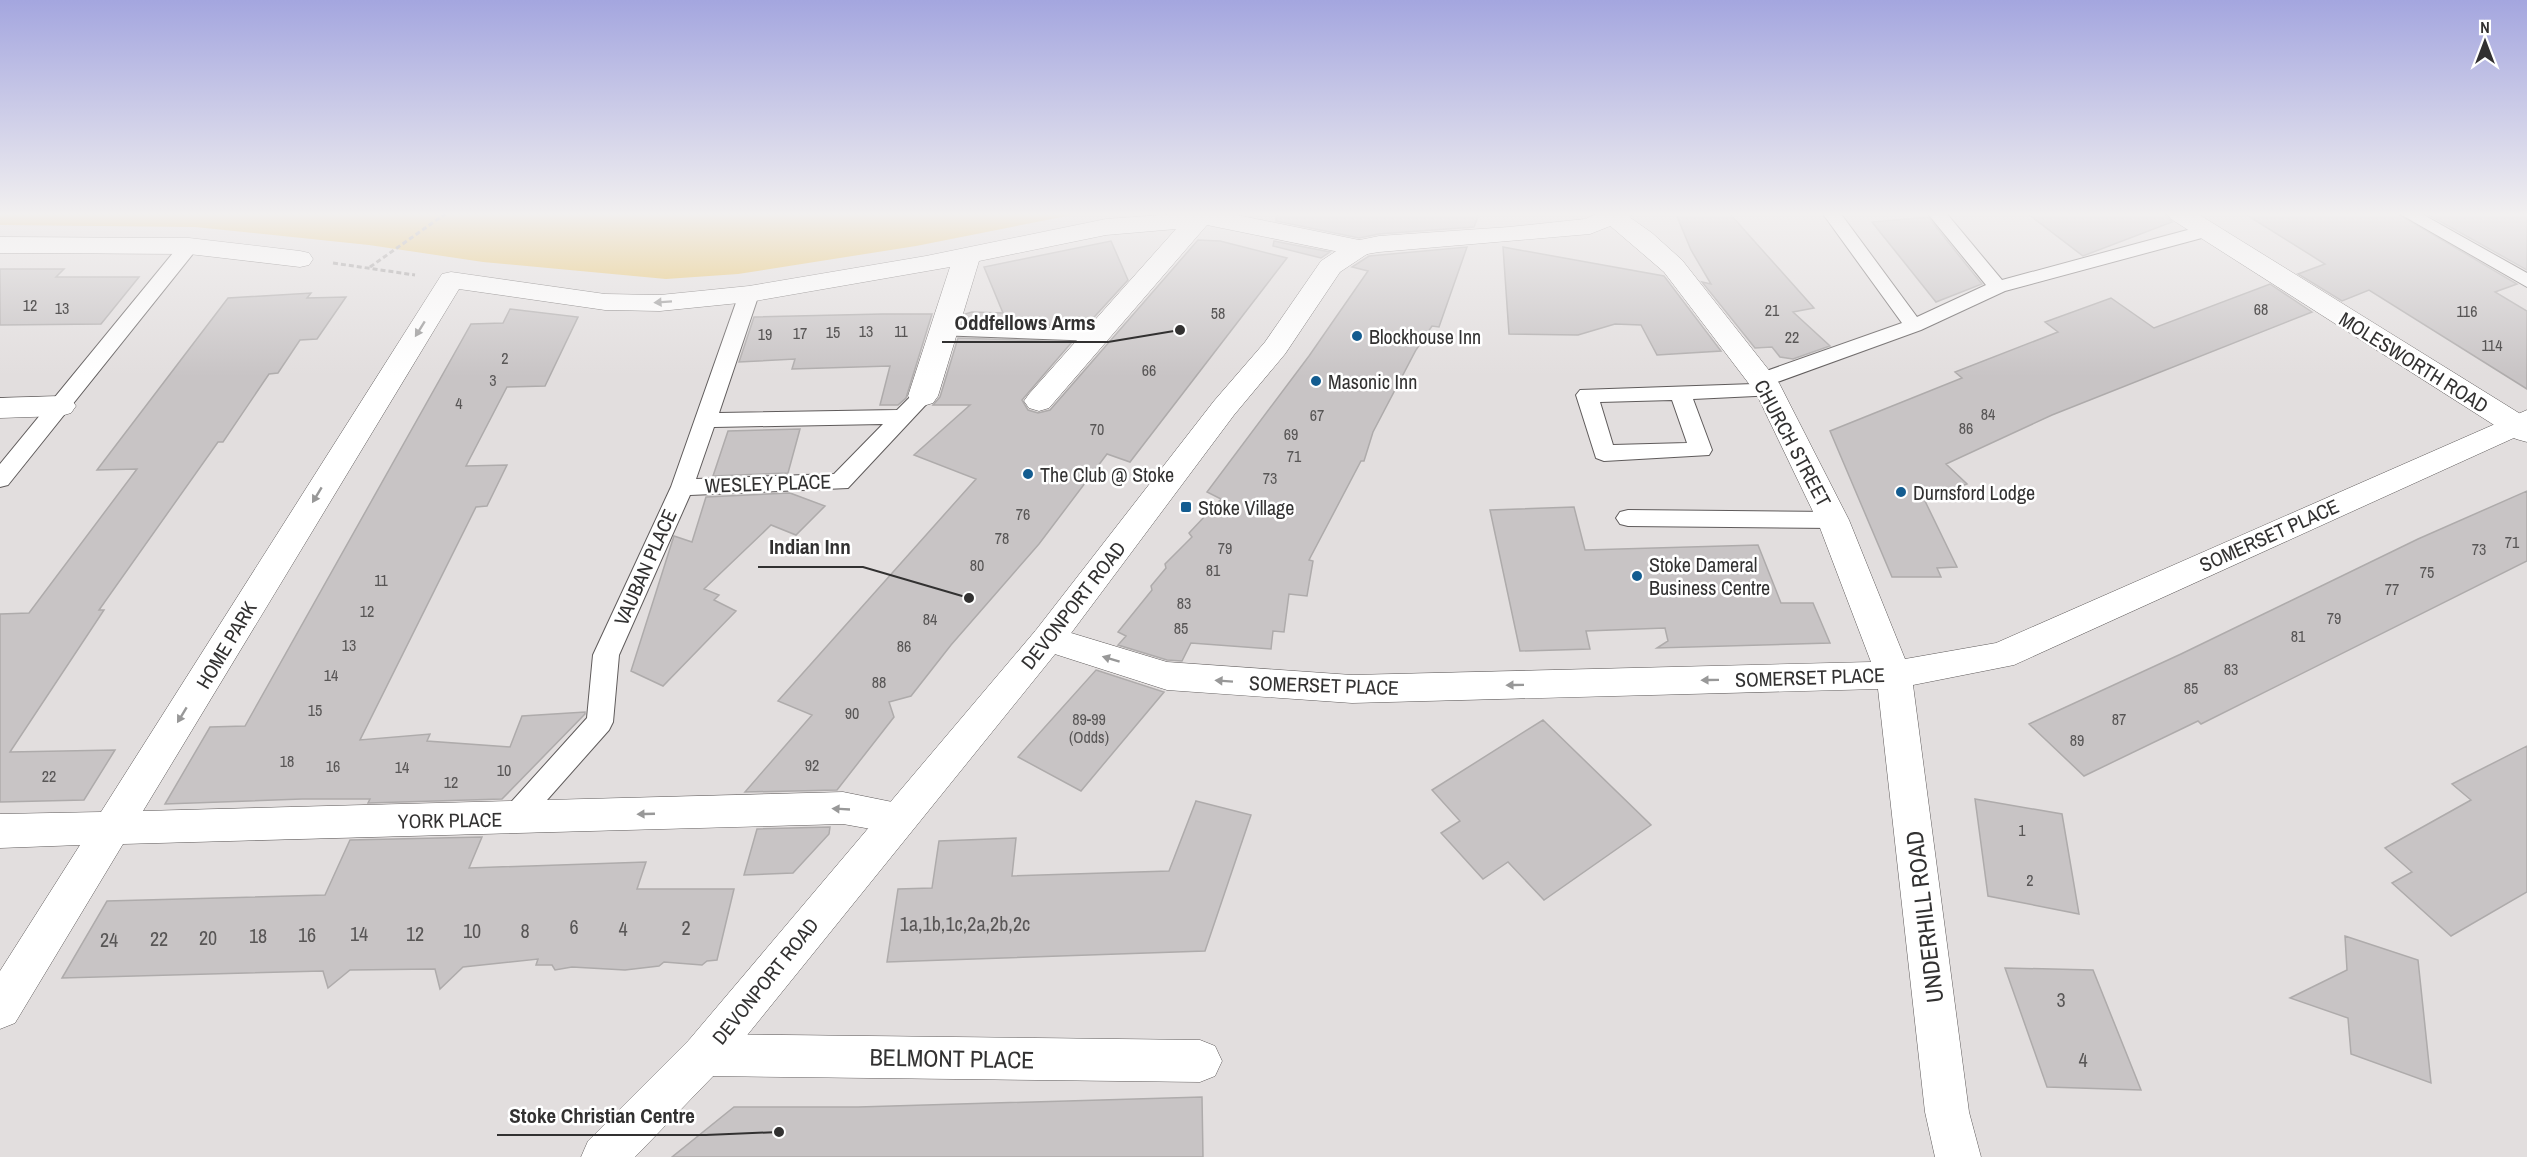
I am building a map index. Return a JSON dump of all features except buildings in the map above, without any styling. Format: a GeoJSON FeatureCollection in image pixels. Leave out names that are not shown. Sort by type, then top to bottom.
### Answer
{"type":"FeatureCollection","features":[{"type":"Feature","properties":{"kind":"street"},"geometry":{"type":"LineString","coordinates":[[451,280],[605,302],[660,303],[749,294],[898,268]]}},
{"type":"Feature","properties":{"kind":"street","name":"WESLEY PLACE"},"geometry":{"type":"LineString","coordinates":[[923,396],[963,268]]}},
{"type":"Feature","properties":{"kind":"street"},"geometry":{"type":"LineString","coordinates":[[1039,401],[1158,268]]}},
{"type":"Feature","properties":{"kind":"street","name":"DEVONPORT ROAD"},"geometry":{"type":"LineString","coordinates":[[604,1157],[704,1055],[1048,639],[1224,408],[1275,348],[1329,268]]}},
{"type":"Feature","properties":{"kind":"street","name":"CHURCH STREET"},"geometry":{"type":"LineString","coordinates":[[1675,268],[1765,385],[1833,520],[1894,675]]}},
{"type":"Feature","properties":{"kind":"street","name":"MOLESWORTH ROAD"},"geometry":{"type":"LineString","coordinates":[[2266,268],[2523,426]]}},
{"type":"Feature","properties":{"kind":"street","name":"HOME PARK"},"geometry":{"type":"LineString","coordinates":[[0,1009],[451,280]]}},
{"type":"Feature","properties":{"kind":"street"},"geometry":{"type":"LineString","coordinates":[[0,408],[61,406]]}},
{"type":"Feature","properties":{"kind":"street","name":"SOMERSET PLACE"},"geometry":{"type":"LineString","coordinates":[[1048,639],[1167,676],[1352,689],[1894,675],[2002,655],[2523,426]]}},
{"type":"Feature","properties":{"kind":"street","name":"UNDERHILL ROAD"},"geometry":{"type":"LineString","coordinates":[[1894,675],[1947,1112],[1958,1157]]}},
{"type":"Feature","properties":{"kind":"street","name":"YORK PLACE"},"geometry":{"type":"LineString","coordinates":[[0,831],[843,808],[899,818]]}},
{"type":"Feature","properties":{"kind":"street","name":"BELMONT PLACE"},"geometry":{"type":"LineString","coordinates":[[704,1055],[1200,1061]]}},
{"type":"Feature","properties":{"kind":"lane"},"geometry":{"type":"LineString","coordinates":[[0,479],[171,268]]}},
{"type":"Feature","properties":{"kind":"lane"},"geometry":{"type":"LineString","coordinates":[[1872,268],[1914,326]]}},
{"type":"Feature","properties":{"kind":"lane"},"geometry":{"type":"LineString","coordinates":[[1982,268],[1998,287]]}},
{"type":"Feature","properties":{"kind":"lane"},"geometry":{"type":"LineString","coordinates":[[1680,393],[1701,450],[1605,453],[1587,395],[1680,393],[1765,385],[1914,326],[1998,287],[2069,268]]}},
{"type":"Feature","properties":{"kind":"lane"},"geometry":{"type":"LineString","coordinates":[[2504,268],[2527,281]]}},
{"type":"Feature","properties":{"kind":"lane","name":"VAUBAN PLACE"},"geometry":{"type":"LineString","coordinates":[[514,818],[600,722],[606,655],[682,487],[749,294]]}},
{"type":"Feature","properties":{"kind":"lane"},"geometry":{"type":"LineString","coordinates":[[943,331],[1096,335]]}},
{"type":"Feature","properties":{"kind":"lane","name":"WESLEY PLACE"},"geometry":{"type":"LineString","coordinates":[[682,487],[840,482],[923,396]]}},
{"type":"Feature","properties":{"kind":"lane"},"geometry":{"type":"LineString","coordinates":[[706,420],[903,417]]}},
{"type":"Feature","properties":{"kind":"lane"},"geometry":{"type":"LineString","coordinates":[[1628,518],[1833,520]]}},
{"type":"Feature","properties":{"kind":"path"},"geometry":{"type":"LineString","coordinates":[[368,268],[451,280]]}},
{"type":"Feature","properties":{"kind":"shaded area"},"geometry":{"type":"Polygon","coordinates":[[[548,268],[776,268],[738,274],[666,279],[548,268]]]}},
{"type":"Feature","properties":{"kind":"place","name":"Oddfellows Arms"},"geometry":{"type":"Point","coordinates":[1180,330]}},
{"type":"Feature","properties":{"kind":"place","name":"Blockhouse Inn"},"geometry":{"type":"Point","coordinates":[1357,336]}},
{"type":"Feature","properties":{"kind":"place","name":"Masonic Inn"},"geometry":{"type":"Point","coordinates":[1316,381]}},
{"type":"Feature","properties":{"kind":"place","name":"The Club @ Stoke"},"geometry":{"type":"Point","coordinates":[1028,474]}},
{"type":"Feature","properties":{"kind":"place","name":"Durnsford Lodge"},"geometry":{"type":"Point","coordinates":[1901,492]}},
{"type":"Feature","properties":{"kind":"place","name":"Stoke Village"},"geometry":{"type":"Point","coordinates":[1186,507]}},
{"type":"Feature","properties":{"kind":"place","name":"Stoke Dameral Business Centre"},"geometry":{"type":"Point","coordinates":[1637,576]}},
{"type":"Feature","properties":{"kind":"place","name":"Indian Inn"},"geometry":{"type":"Point","coordinates":[969,598]}},
{"type":"Feature","properties":{"kind":"place","name":"Stoke Christian Centre"},"geometry":{"type":"Point","coordinates":[779,1132]}}]}
